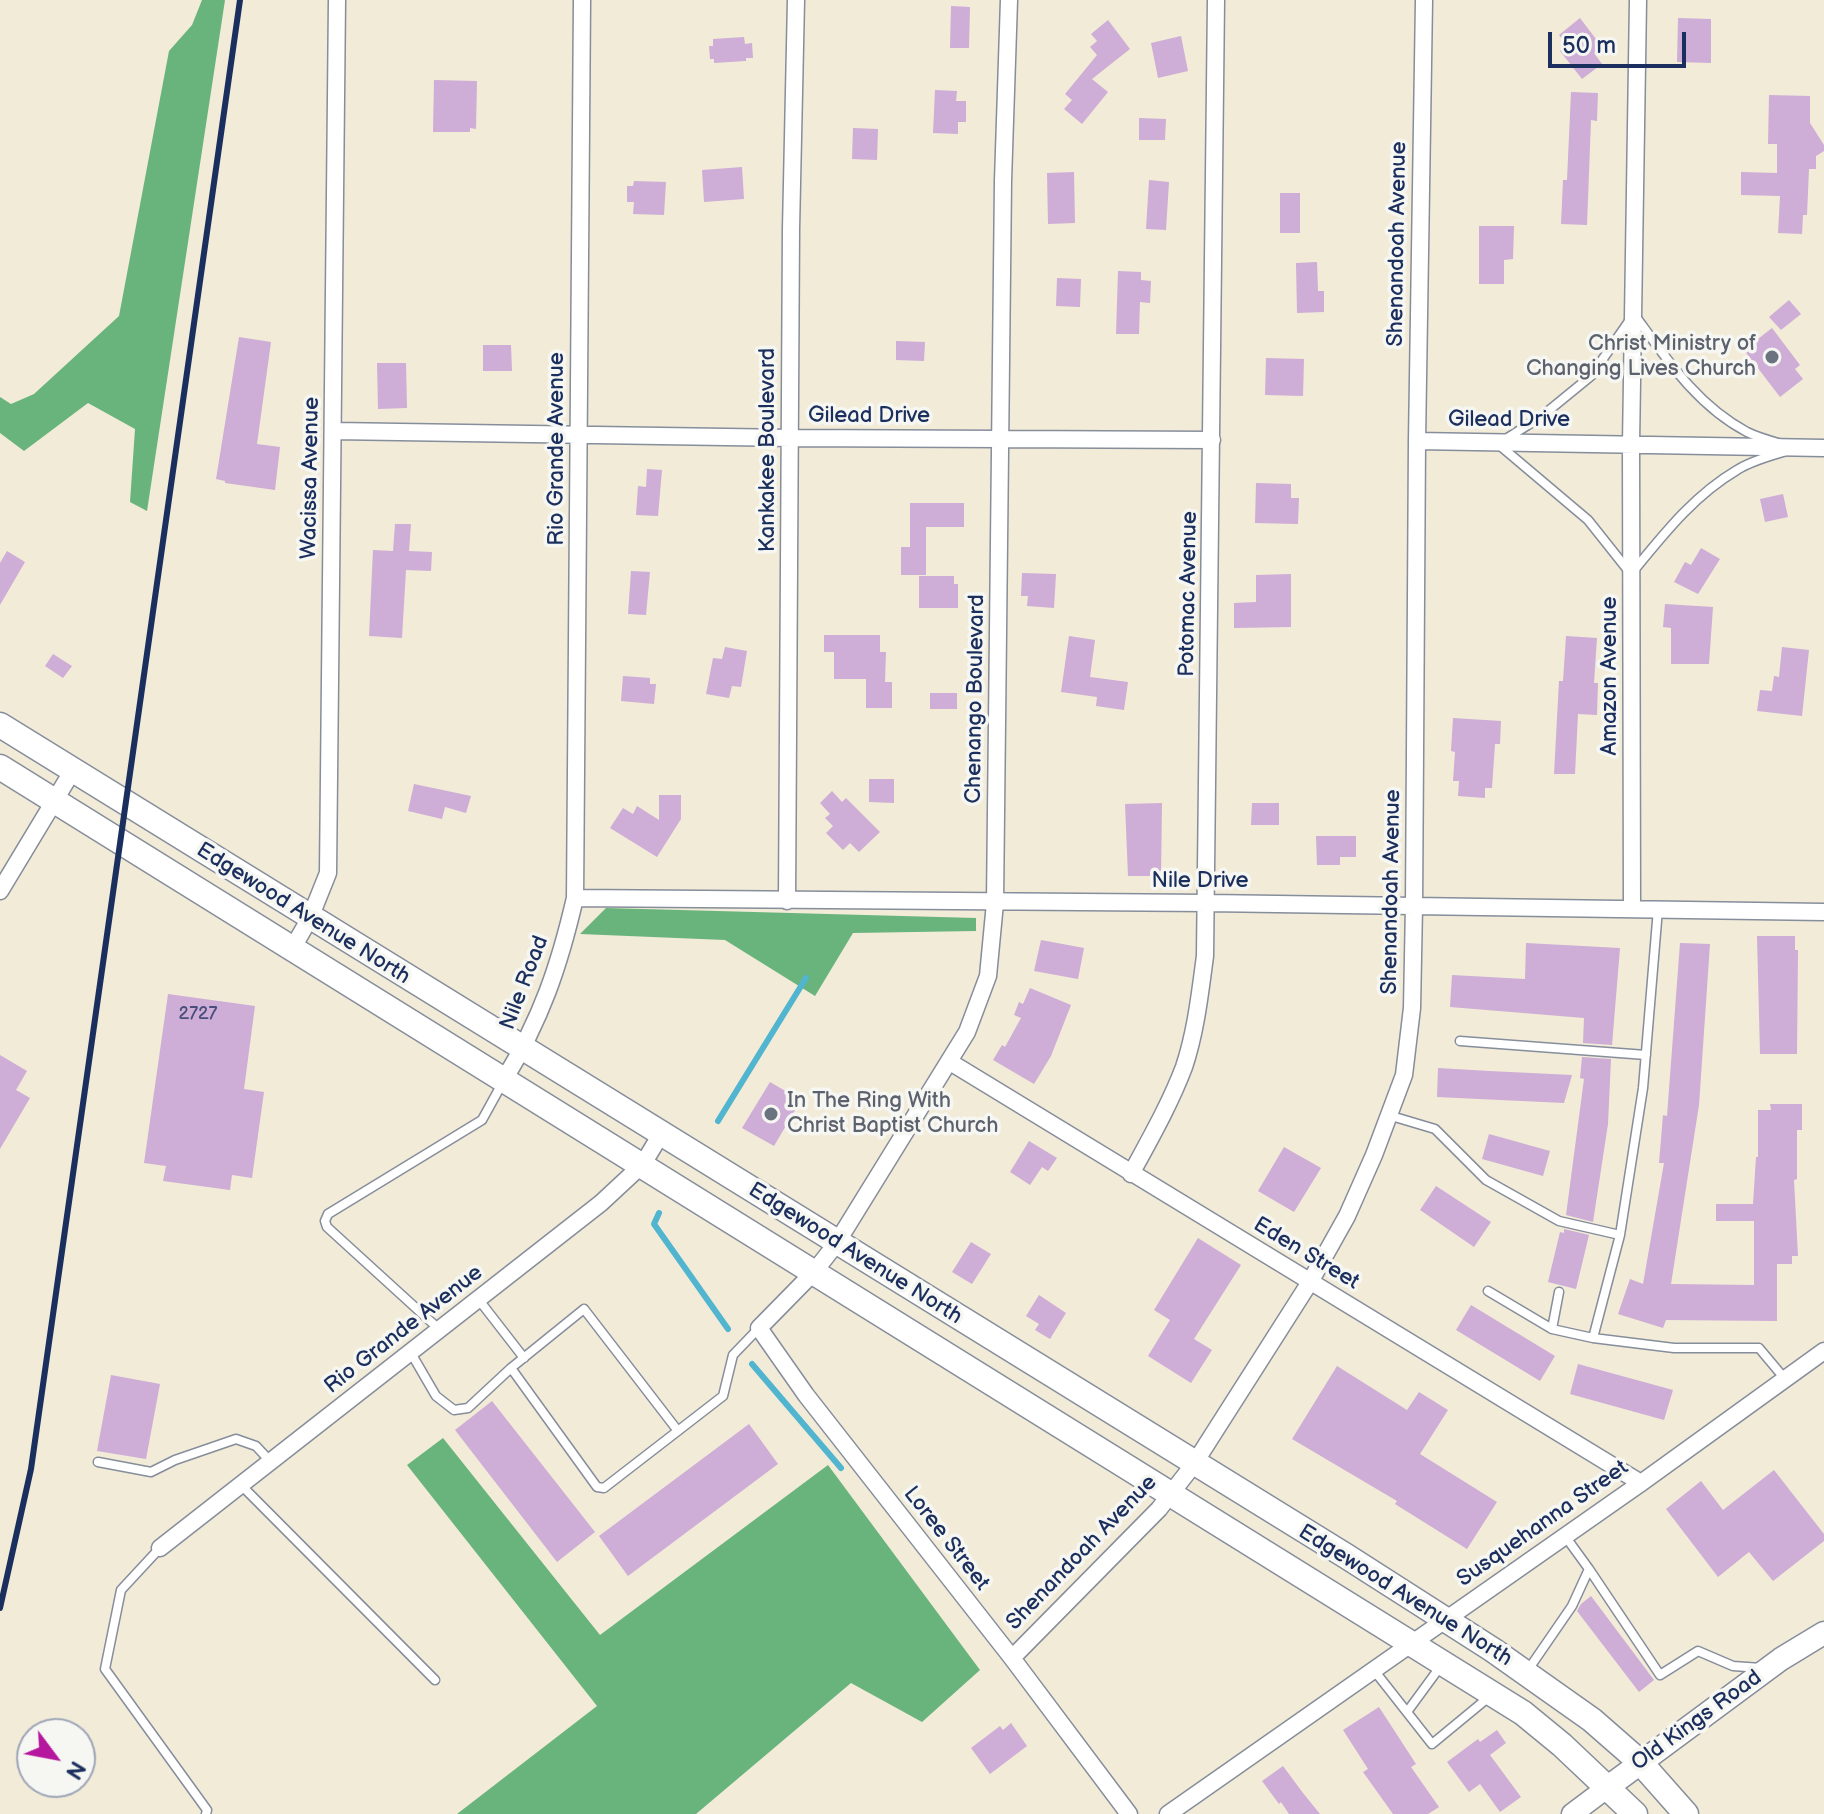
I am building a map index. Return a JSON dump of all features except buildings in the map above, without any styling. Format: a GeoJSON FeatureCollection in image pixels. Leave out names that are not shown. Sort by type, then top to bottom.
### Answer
{"type":"FeatureCollection","features":[{"type":"Feature","properties":{"kind":"main road","name":"Edgewood Avenue North"},"geometry":{"type":"LineString","coordinates":[[0,725],[1445,1619],[1592,1720],[1640,1762],[1686,1814]]}},
{"type":"Feature","properties":{"kind":"main road","name":"Edgewood Avenue North"},"geometry":{"type":"LineString","coordinates":[[0,767],[1523,1713],[1635,1814]]}},
{"type":"Feature","properties":{"kind":"main road","name":"Old Kings Road"},"geometry":{"type":"LineString","coordinates":[[1608,1787],[1769,1668],[1824,1633]]}},
{"type":"Feature","properties":{"kind":"street","name":"Wacissa Avenue"},"geometry":{"type":"LineString","coordinates":[[292,949],[310,918],[328,873],[337,0]]}},
{"type":"Feature","properties":{"kind":"street","name":"Rio Grande Avenue"},"geometry":{"type":"LineString","coordinates":[[575,898],[582,0]]}},
{"type":"Feature","properties":{"kind":"street","name":"Kankakee Boulevard"},"geometry":{"type":"LineString","coordinates":[[787,901],[796,0]]}},
{"type":"Feature","properties":{"kind":"street","name":"Chenango Boulevard"},"geometry":{"type":"LineString","coordinates":[[759,1328],[814,1272],[836,1244],[950,1062],[967,1032],[988,976],[995,903],[1003,181],[1009,0]]}},
{"type":"Feature","properties":{"kind":"street","name":"Potomac Avenue"},"geometry":{"type":"LineString","coordinates":[[1131,1174],[1165,1111],[1184,1065],[1196,1021],[1205,956],[1216,0]]}},
{"type":"Feature","properties":{"kind":"street","name":"Shenandoah Avenue"},"geometry":{"type":"LineString","coordinates":[[1012,1658],[1159,1509],[1194,1464],[1310,1282],[1347,1216],[1404,1075],[1412,1008],[1414,906],[1424,0]]}},
{"type":"Feature","properties":{"kind":"street","name":"Amazon Avenue"},"geometry":{"type":"LineString","coordinates":[[1632,909],[1631,444],[1638,0]]}},
{"type":"Feature","properties":{"kind":"street","name":"Gilead Drive"},"geometry":{"type":"LineString","coordinates":[[334,431],[1212,440]]}},
{"type":"Feature","properties":{"kind":"street","name":"Gilead Drive"},"geometry":{"type":"LineString","coordinates":[[1417,441],[1631,444]]}},
{"type":"Feature","properties":{"kind":"street"},"geometry":{"type":"LineString","coordinates":[[1631,444],[1824,448]]}},
{"type":"Feature","properties":{"kind":"street"},"geometry":{"type":"LineString","coordinates":[[0,891],[73,770]]}},
{"type":"Feature","properties":{"kind":"street","name":"Nile Drive"},"geometry":{"type":"LineString","coordinates":[[575,898],[1824,912]]}},
{"type":"Feature","properties":{"kind":"street","name":"Nile Road"},"geometry":{"type":"LineString","coordinates":[[504,1080],[544,1005],[562,957],[575,898]]}},
{"type":"Feature","properties":{"kind":"street","name":"Eden Street"},"geometry":{"type":"LineString","coordinates":[[950,1062],[1641,1483]]}},
{"type":"Feature","properties":{"kind":"street","name":"Rio Grande Avenue"},"geometry":{"type":"LineString","coordinates":[[160,1548],[601,1203],[643,1164],[661,1134]]}},
{"type":"Feature","properties":{"kind":"street","name":"Loree Street"},"geometry":{"type":"LineString","coordinates":[[759,1328],[841,1442],[1012,1658],[1129,1814]]}},
{"type":"Feature","properties":{"kind":"street","name":"Susquehanna Street"},"geometry":{"type":"LineString","coordinates":[[1168,1814],[1824,1351]]}},
{"type":"Feature","properties":{"kind":"street","name":"Old Kings Road"},"geometry":{"type":"LineString","coordinates":[[1572,1814],[1608,1787]]}},
{"type":"Feature","properties":{"kind":"lane"},"geometry":{"type":"LineString","coordinates":[[1634,314],[1685,384],[1719,413],[1748,432],[1795,448],[1739,468],[1710,488],[1678,517],[1631,574],[1588,520],[1498,444],[1561,402],[1591,376],[1634,314]]}},
{"type":"Feature","properties":{"kind":"lane"},"geometry":{"type":"LineString","coordinates":[[1593,1338],[1620,1235],[1646,1055],[1658,909]]}},
{"type":"Feature","properties":{"kind":"lane"},"geometry":{"type":"LineString","coordinates":[[1460,1041],[1646,1055]]}},
{"type":"Feature","properties":{"kind":"lane"},"geometry":{"type":"LineString","coordinates":[[441,1330],[327,1227],[325,1221],[328,1214],[482,1120],[504,1080]]}},
{"type":"Feature","properties":{"kind":"lane"},"geometry":{"type":"LineString","coordinates":[[1388,1115],[1435,1129],[1486,1180],[1559,1221],[1620,1235]]}},
{"type":"Feature","properties":{"kind":"lane"},"geometry":{"type":"LineString","coordinates":[[1488,1291],[1552,1329],[1593,1338],[1674,1348],[1759,1348],[1785,1379]]}},
{"type":"Feature","properties":{"kind":"lane"},"geometry":{"type":"LineString","coordinates":[[1552,1329],[1559,1292]]}},
{"type":"Feature","properties":{"kind":"lane"},"geometry":{"type":"LineString","coordinates":[[479,1300],[524,1358]]}},
{"type":"Feature","properties":{"kind":"lane"},"geometry":{"type":"LineString","coordinates":[[411,1353],[436,1396],[454,1410],[468,1408],[511,1368],[584,1309],[678,1431]]}},
{"type":"Feature","properties":{"kind":"lane"},"geometry":{"type":"LineString","coordinates":[[511,1368],[600,1489],[723,1396],[733,1355],[759,1328]]}},
{"type":"Feature","properties":{"kind":"lane"},"geometry":{"type":"LineString","coordinates":[[98,1462],[151,1472],[175,1460],[236,1439],[256,1446],[270,1462]]}},
{"type":"Feature","properties":{"kind":"lane"},"geometry":{"type":"LineString","coordinates":[[241,1485],[435,1680]]}},
{"type":"Feature","properties":{"kind":"lane"},"geometry":{"type":"LineString","coordinates":[[1565,1536],[1660,1675],[1698,1651],[1733,1666],[1769,1668]]}},
{"type":"Feature","properties":{"kind":"lane"},"geometry":{"type":"LineString","coordinates":[[160,1548],[121,1590],[105,1669],[207,1810],[206,1814]]}},
{"type":"Feature","properties":{"kind":"lane"},"geometry":{"type":"LineString","coordinates":[[1526,1673],[1564,1619],[1589,1569]]}},
{"type":"Feature","properties":{"kind":"lane"},"geometry":{"type":"LineString","coordinates":[[1407,1712],[1443,1663]]}},
{"type":"Feature","properties":{"kind":"lane"},"geometry":{"type":"LineString","coordinates":[[1373,1669],[1432,1744],[1493,1694]]}},
{"type":"Feature","properties":{"kind":"green space"},"geometry":{"type":"Polygon","coordinates":[[[202,0],[225,0],[147,511],[130,502],[135,429],[88,403],[24,451],[0,433],[0,397],[11,404],[34,394],[119,316],[169,51],[192,25],[202,0]]]}},
{"type":"Feature","properties":{"kind":"green space"},"geometry":{"type":"Polygon","coordinates":[[[606,908],[976,918],[976,931],[853,933],[815,996],[725,940],[580,934],[606,908]]]}},
{"type":"Feature","properties":{"kind":"green space"},"geometry":{"type":"Polygon","coordinates":[[[443,1438],[600,1635],[828,1465],[980,1670],[922,1722],[851,1683],[696,1814],[457,1814],[597,1706],[407,1465],[443,1438]]]}},
{"type":"Feature","properties":{"kind":"waterway"},"geometry":{"type":"LineString","coordinates":[[718,1121],[806,978]]}},
{"type":"Feature","properties":{"kind":"waterway"},"geometry":{"type":"LineString","coordinates":[[659,1213],[654,1224],[728,1329]]}},
{"type":"Feature","properties":{"kind":"waterway"},"geometry":{"type":"LineString","coordinates":[[752,1364],[841,1468]]}},
{"type":"Feature","properties":{"kind":"railway"},"geometry":{"type":"LineString","coordinates":[[0,1608],[31,1469],[240,0]]}},
{"type":"Feature","properties":{"kind":"place","name":"Christ Ministry of Changing Lives Church"},"geometry":{"type":"Point","coordinates":[1772,357]}},
{"type":"Feature","properties":{"kind":"place","name":"In The Ring With Christ Baptist Church"},"geometry":{"type":"Point","coordinates":[771,1114]}}]}
